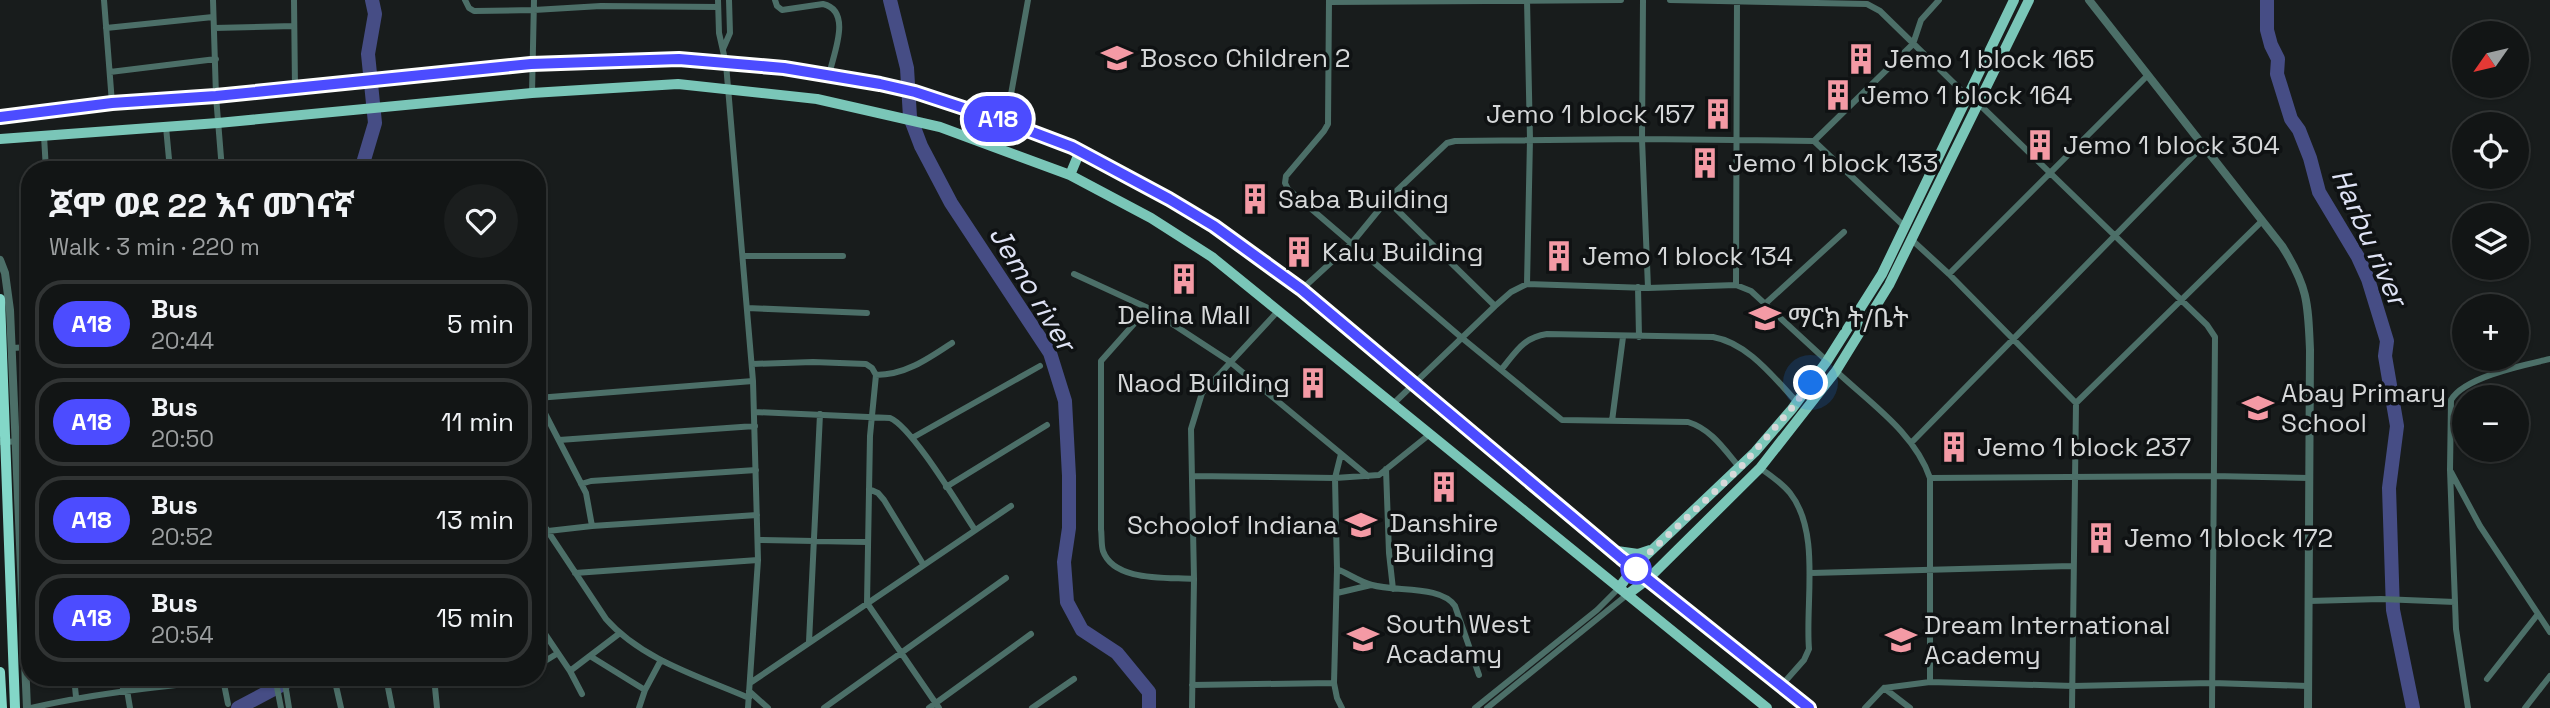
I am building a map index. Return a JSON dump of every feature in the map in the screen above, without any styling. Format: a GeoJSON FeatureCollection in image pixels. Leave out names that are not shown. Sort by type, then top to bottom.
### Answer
{"type":"FeatureCollection","features":[{"type":"Feature","properties":{"kind":"highway"},"geometry":{"type":"LineString","coordinates":[[0,299],[15,708]]}},
{"type":"Feature","properties":{"kind":"highway"},"geometry":{"type":"LineString","coordinates":[[0,672],[2,708]]}},
{"type":"Feature","properties":{"kind":"main road"},"geometry":{"type":"LineString","coordinates":[[1624,591],[1648,579],[1760,468],[1836,371],[1889,285],[2029,0]]}},
{"type":"Feature","properties":{"kind":"main road"},"geometry":{"type":"LineString","coordinates":[[1624,591],[1634,567],[1740,468],[1797,402],[1827,361],[1882,274],[2012,1]]}},
{"type":"Feature","properties":{"kind":"main road"},"geometry":{"type":"LineString","coordinates":[[0,117],[112,103],[216,96],[531,64],[679,59],[784,68],[915,92],[1006,122],[1080,152],[1214,226],[1301,289],[1648,579],[1808,708]]}},
{"type":"Feature","properties":{"kind":"main road"},"geometry":{"type":"LineString","coordinates":[[0,139],[218,123],[532,93],[678,84],[817,99],[940,127],[1070,175],[1151,218],[1212,257],[1767,708]]}},
{"type":"Feature","properties":{"kind":"main road"},"geometry":{"type":"LineString","coordinates":[[1070,175],[1080,152]]}},
{"type":"Feature","properties":{"kind":"main road"},"geometry":{"type":"LineString","coordinates":[[1920,193],[1931,200]]}},
{"type":"Feature","properties":{"kind":"main road"},"geometry":{"type":"LineString","coordinates":[[1610,547],[1629,554],[1638,554],[1653,548]]}},
{"type":"Feature","properties":{"kind":"main road"},"geometry":{"type":"LineString","coordinates":[[1661,566],[1670,596]]}},
{"type":"Feature","properties":{"kind":"street"},"geometry":{"type":"LineString","coordinates":[[104,0],[112,103]]}},
{"type":"Feature","properties":{"kind":"street"},"geometry":{"type":"LineString","coordinates":[[213,0],[221,161]]}},
{"type":"Feature","properties":{"kind":"street"},"geometry":{"type":"LineString","coordinates":[[294,0],[295,88]]}},
{"type":"Feature","properties":{"kind":"street"},"geometry":{"type":"LineString","coordinates":[[465,0],[474,11],[534,10],[601,3],[718,4],[719,33],[729,91],[754,381],[758,560],[748,708]]}},
{"type":"Feature","properties":{"kind":"street"},"geometry":{"type":"LineString","coordinates":[[532,93],[534,0]]}},
{"type":"Feature","properties":{"kind":"street"},"geometry":{"type":"LineString","coordinates":[[723,49],[730,33],[729,0]]}},
{"type":"Feature","properties":{"kind":"street"},"geometry":{"type":"LineString","coordinates":[[775,0],[776,6],[782,10],[823,4],[829,5],[836,12],[840,27],[829,75]]}},
{"type":"Feature","properties":{"kind":"street"},"geometry":{"type":"LineString","coordinates":[[1006,122],[1028,0]]}},
{"type":"Feature","properties":{"kind":"street"},"geometry":{"type":"LineString","coordinates":[[1621,0],[1329,1],[1328,124],[1286,176],[1285,183],[1288,189],[1351,244],[1562,420],[1677,421],[1700,426],[1712,434],[1740,468]]}},
{"type":"Feature","properties":{"kind":"street"},"geometry":{"type":"LineString","coordinates":[[1643,0],[1642,139],[1648,288]]}},
{"type":"Feature","properties":{"kind":"street"},"geometry":{"type":"LineString","coordinates":[[1670,0],[1867,4],[1880,11],[1967,96]]}},
{"type":"Feature","properties":{"kind":"street"},"geometry":{"type":"LineString","coordinates":[[1814,141],[1913,44],[1921,20],[1939,0]]}},
{"type":"Feature","properties":{"kind":"street"},"geometry":{"type":"LineString","coordinates":[[2089,0],[2292,262],[2301,279],[2307,299],[2310,350],[2308,708]]}},
{"type":"Feature","properties":{"kind":"street"},"geometry":{"type":"LineString","coordinates":[[1527,1],[1530,139],[1527,284]]}},
{"type":"Feature","properties":{"kind":"street"},"geometry":{"type":"LineString","coordinates":[[1736,285],[1737,1]]}},
{"type":"Feature","properties":{"kind":"street"},"geometry":{"type":"LineString","coordinates":[[106,28],[213,17]]}},
{"type":"Feature","properties":{"kind":"street"},"geometry":{"type":"LineString","coordinates":[[214,28],[294,26]]}},
{"type":"Feature","properties":{"kind":"street"},"geometry":{"type":"LineString","coordinates":[[110,72],[216,59]]}},
{"type":"Feature","properties":{"kind":"street"},"geometry":{"type":"LineString","coordinates":[[1949,274],[2148,75]]}},
{"type":"Feature","properties":{"kind":"street"},"geometry":{"type":"LineString","coordinates":[[1978,103],[2207,325],[2215,337],[2212,708]]}},
{"type":"Feature","properties":{"kind":"street"},"geometry":{"type":"LineString","coordinates":[[166,127],[169,161]]}},
{"type":"Feature","properties":{"kind":"street"},"geometry":{"type":"LineString","coordinates":[[44,136],[45,161]]}},
{"type":"Feature","properties":{"kind":"street"},"geometry":{"type":"LineString","coordinates":[[1301,289],[1351,244],[1387,200],[1447,143],[1463,141],[1814,141],[1904,226]]}},
{"type":"Feature","properties":{"kind":"street"},"geometry":{"type":"LineString","coordinates":[[1912,442],[2203,146]]}},
{"type":"Feature","properties":{"kind":"street"},"geometry":{"type":"LineString","coordinates":[[1387,200],[1495,306]]}},
{"type":"Feature","properties":{"kind":"street"},"geometry":{"type":"LineString","coordinates":[[2072,708],[2076,403],[2261,222]]}},
{"type":"Feature","properties":{"kind":"street"},"geometry":{"type":"LineString","coordinates":[[1766,303],[1844,232]]}},
{"type":"Feature","properties":{"kind":"street"},"geometry":{"type":"LineString","coordinates":[[1912,240],[2076,403]]}},
{"type":"Feature","properties":{"kind":"street"},"geometry":{"type":"LineString","coordinates":[[743,256],[843,256]]}},
{"type":"Feature","properties":{"kind":"street"},"geometry":{"type":"LineString","coordinates":[[0,260],[7,282],[12,348],[7,442],[21,591]]}},
{"type":"Feature","properties":{"kind":"street"},"geometry":{"type":"LineString","coordinates":[[1074,274],[1148,308],[1229,361],[1368,476]]}},
{"type":"Feature","properties":{"kind":"street"},"geometry":{"type":"LineString","coordinates":[[1393,404],[1495,306],[1511,292],[1527,284],[1648,288],[1736,285],[1751,291],[1766,303],[1827,361]]}},
{"type":"Feature","properties":{"kind":"street"},"geometry":{"type":"LineString","coordinates":[[1638,287],[1639,337]]}},
{"type":"Feature","properties":{"kind":"street"},"geometry":{"type":"LineString","coordinates":[[747,308],[867,313]]}},
{"type":"Feature","properties":{"kind":"street"},"geometry":{"type":"LineString","coordinates":[[1148,308],[1101,361],[1103,551],[1110,562],[1124,573],[1194,579]]}},
{"type":"Feature","properties":{"kind":"street"},"geometry":{"type":"LineString","coordinates":[[1192,708],[1194,579],[1191,429],[1202,393],[1279,310]]}},
{"type":"Feature","properties":{"kind":"street"},"geometry":{"type":"LineString","coordinates":[[1502,370],[1526,340],[1534,336],[1713,337],[1726,340],[1759,363],[1797,402]]}},
{"type":"Feature","properties":{"kind":"street"},"geometry":{"type":"LineString","coordinates":[[1612,421],[1623,337]]}},
{"type":"Feature","properties":{"kind":"street"},"geometry":{"type":"LineString","coordinates":[[876,375],[902,372],[953,343]]}},
{"type":"Feature","properties":{"kind":"street"},"geometry":{"type":"LineString","coordinates":[[12,348],[21,348]]}},
{"type":"Feature","properties":{"kind":"street"},"geometry":{"type":"LineString","coordinates":[[2468,708],[2456,629],[2449,408],[2456,391],[2496,373],[2550,359]]}},
{"type":"Feature","properties":{"kind":"street"},"geometry":{"type":"LineString","coordinates":[[752,364],[866,364],[873,368],[876,375],[874,417],[870,436],[867,603],[935,707],[1031,634]]}},
{"type":"Feature","properties":{"kind":"street"},"geometry":{"type":"LineString","coordinates":[[912,438],[1040,366]]}},
{"type":"Feature","properties":{"kind":"street"},"geometry":{"type":"LineString","coordinates":[[1836,371],[1912,442],[1924,461],[1930,478],[1930,682]]}},
{"type":"Feature","properties":{"kind":"street"},"geometry":{"type":"LineString","coordinates":[[546,397],[754,381]]}},
{"type":"Feature","properties":{"kind":"street"},"geometry":{"type":"LineString","coordinates":[[754,412],[874,417],[898,421],[975,530]]}},
{"type":"Feature","properties":{"kind":"street"},"geometry":{"type":"LineString","coordinates":[[809,642],[820,414]]}},
{"type":"Feature","properties":{"kind":"street"},"geometry":{"type":"LineString","coordinates":[[546,415],[581,484],[590,507],[592,526]]}},
{"type":"Feature","properties":{"kind":"street"},"geometry":{"type":"LineString","coordinates":[[946,487],[1047,425]]}},
{"type":"Feature","properties":{"kind":"street"},"geometry":{"type":"LineString","coordinates":[[559,440],[755,426]]}},
{"type":"Feature","properties":{"kind":"street"},"geometry":{"type":"LineString","coordinates":[[1192,476],[1335,478],[1379,475],[1430,434]]}},
{"type":"Feature","properties":{"kind":"street"},"geometry":{"type":"LineString","coordinates":[[1341,454],[1335,478],[1337,593],[1334,683],[1342,708]]}},
{"type":"Feature","properties":{"kind":"street"},"geometry":{"type":"LineString","coordinates":[[1760,468],[1788,490],[1795,500],[1809,546],[1811,573],[1807,655],[1781,686]]}},
{"type":"Feature","properties":{"kind":"street"},"geometry":{"type":"LineString","coordinates":[[1386,469],[1393,589]]}},
{"type":"Feature","properties":{"kind":"street"},"geometry":{"type":"LineString","coordinates":[[581,484],[591,481],[756,470]]}},
{"type":"Feature","properties":{"kind":"street"},"geometry":{"type":"LineString","coordinates":[[2451,470],[2480,526],[2550,632]]}},
{"type":"Feature","properties":{"kind":"street"},"geometry":{"type":"LineString","coordinates":[[1930,478],[2309,478]]}},
{"type":"Feature","properties":{"kind":"street"},"geometry":{"type":"LineString","coordinates":[[869,489],[884,500],[923,564]]}},
{"type":"Feature","properties":{"kind":"street"},"geometry":{"type":"LineString","coordinates":[[749,691],[809,642],[1012,506]]}},
{"type":"Feature","properties":{"kind":"street"},"geometry":{"type":"LineString","coordinates":[[548,531],[757,515]]}},
{"type":"Feature","properties":{"kind":"street"},"geometry":{"type":"LineString","coordinates":[[546,528],[607,619],[620,633],[661,660],[749,691],[768,708]]}},
{"type":"Feature","properties":{"kind":"street"},"geometry":{"type":"LineString","coordinates":[[758,540],[867,542]]}},
{"type":"Feature","properties":{"kind":"street"},"geometry":{"type":"LineString","coordinates":[[575,573],[758,560]]}},
{"type":"Feature","properties":{"kind":"street"},"geometry":{"type":"LineString","coordinates":[[1811,573],[2072,566]]}},
{"type":"Feature","properties":{"kind":"street"},"geometry":{"type":"LineString","coordinates":[[1337,569],[1371,585],[1432,592],[1450,598],[1479,675]]}},
{"type":"Feature","properties":{"kind":"street"},"geometry":{"type":"LineString","coordinates":[[824,708],[1006,578]]}},
{"type":"Feature","properties":{"kind":"street"},"geometry":{"type":"LineString","coordinates":[[1337,593],[1371,585]]}},
{"type":"Feature","properties":{"kind":"street"},"geometry":{"type":"LineString","coordinates":[[1475,708],[1624,591]]}},
{"type":"Feature","properties":{"kind":"street"},"geometry":{"type":"LineString","coordinates":[[1487,708],[1624,591]]}},
{"type":"Feature","properties":{"kind":"street"},"geometry":{"type":"LineString","coordinates":[[2309,601],[2381,599],[2455,602]]}},
{"type":"Feature","properties":{"kind":"street"},"geometry":{"type":"LineString","coordinates":[[2487,679],[2538,614]]}},
{"type":"Feature","properties":{"kind":"street"},"geometry":{"type":"LineString","coordinates":[[570,671],[620,633]]}},
{"type":"Feature","properties":{"kind":"street"},"geometry":{"type":"LineString","coordinates":[[546,635],[582,694]]}},
{"type":"Feature","properties":{"kind":"street"},"geometry":{"type":"LineString","coordinates":[[546,660],[558,653]]}},
{"type":"Feature","properties":{"kind":"street"},"geometry":{"type":"LineString","coordinates":[[590,656],[645,691]]}},
{"type":"Feature","properties":{"kind":"street"},"geometry":{"type":"LineString","coordinates":[[639,708],[661,660]]}},
{"type":"Feature","properties":{"kind":"street"},"geometry":{"type":"LineString","coordinates":[[2525,708],[2550,676]]}},
{"type":"Feature","properties":{"kind":"street"},"geometry":{"type":"LineString","coordinates":[[1032,708],[1074,679]]}},
{"type":"Feature","properties":{"kind":"street"},"geometry":{"type":"LineString","coordinates":[[1865,708],[1884,688],[1930,682],[2073,686],[2212,683],[2308,686]]}},
{"type":"Feature","properties":{"kind":"street"},"geometry":{"type":"LineString","coordinates":[[1192,685],[1334,683]]}},
{"type":"Feature","properties":{"kind":"street"},"geometry":{"type":"LineString","coordinates":[[28,686],[29,708],[76,697],[161,686]]}},
{"type":"Feature","properties":{"kind":"street"},"geometry":{"type":"LineString","coordinates":[[75,686],[76,697]]}},
{"type":"Feature","properties":{"kind":"street"},"geometry":{"type":"LineString","coordinates":[[124,686],[130,708]]}},
{"type":"Feature","properties":{"kind":"street"},"geometry":{"type":"LineString","coordinates":[[224,686],[228,704]]}},
{"type":"Feature","properties":{"kind":"street"},"geometry":{"type":"LineString","coordinates":[[276,686],[281,708]]}},
{"type":"Feature","properties":{"kind":"street"},"geometry":{"type":"LineString","coordinates":[[285,686],[289,708]]}},
{"type":"Feature","properties":{"kind":"street"},"geometry":{"type":"LineString","coordinates":[[336,686],[341,708]]}},
{"type":"Feature","properties":{"kind":"street"},"geometry":{"type":"LineString","coordinates":[[388,686],[392,708]]}},
{"type":"Feature","properties":{"kind":"street"},"geometry":{"type":"LineString","coordinates":[[436,686],[437,708]]}},
{"type":"Feature","properties":{"kind":"street"},"geometry":{"type":"LineString","coordinates":[[1884,688],[1910,708]]}},
{"type":"Feature","properties":{"kind":"waterway"},"geometry":{"type":"LineString","coordinates":[[364,161],[375,123],[368,54],[375,14],[372,0]]}},
{"type":"Feature","properties":{"kind":"waterway","name":"Jemo river"},"geometry":{"type":"LineString","coordinates":[[890,0],[907,68],[910,117],[921,146],[951,203],[1050,353],[1065,401],[1069,476],[1069,528],[1064,562],[1067,602],[1082,630],[1117,653],[1149,692],[1149,708]]}},
{"type":"Feature","properties":{"kind":"waterway","name":"Harbu river"},"geometry":{"type":"LineString","coordinates":[[2267,0],[2267,30],[2278,59],[2277,74],[2291,119],[2299,130],[2310,158],[2319,192],[2368,279],[2387,341],[2385,356],[2397,426],[2389,488],[2393,610],[2413,708]]}},
{"type":"Feature","properties":{"kind":"waterway"},"geometry":{"type":"LineString","coordinates":[[238,708],[279,686]]}},
{"type":"Feature","properties":{"kind":"bus line","name":"A18"},"geometry":{"type":"LineString","coordinates":[[0,117],[112,103],[216,96],[531,64],[679,59],[784,68],[915,92],[1072,147],[1214,226],[1301,289],[1621,558],[1809,708]]}},
{"type":"Feature","properties":{"kind":"place","name":"Bosco Children 2"},"geometry":{"type":"Point","coordinates":[1117,58]}},
{"type":"Feature","properties":{"kind":"place","name":"Jemo 1 block 165"},"geometry":{"type":"Point","coordinates":[1861,59]}},
{"type":"Feature","properties":{"kind":"place","name":"Jemo 1 block 164"},"geometry":{"type":"Point","coordinates":[1838,95]}},
{"type":"Feature","properties":{"kind":"place","name":"Jemo 1 block 157"},"geometry":{"type":"Point","coordinates":[1718,114]}},
{"type":"Feature","properties":{"kind":"place","name":"Jemo 1 block 304"},"geometry":{"type":"Point","coordinates":[2040,145]}},
{"type":"Feature","properties":{"kind":"place","name":"Jemo 1 block 133"},"geometry":{"type":"Point","coordinates":[1705,163]}},
{"type":"Feature","properties":{"kind":"place","name":"Saba Building"},"geometry":{"type":"Point","coordinates":[1255,199]}},
{"type":"Feature","properties":{"kind":"place","name":"Kalu Building"},"geometry":{"type":"Point","coordinates":[1299,252]}},
{"type":"Feature","properties":{"kind":"place","name":"Jemo 1 block 134"},"geometry":{"type":"Point","coordinates":[1559,256]}},
{"type":"Feature","properties":{"kind":"place","name":"Delina Mall"},"geometry":{"type":"Point","coordinates":[1184,279]}},
{"type":"Feature","properties":{"kind":"place","name":"ማርክ ት/ቤት"},"geometry":{"type":"Point","coordinates":[1765,318]}},
{"type":"Feature","properties":{"kind":"place","name":"Naod Building"},"geometry":{"type":"Point","coordinates":[1313,383]}},
{"type":"Feature","properties":{"kind":"place","name":"Abay Primary School"},"geometry":{"type":"Point","coordinates":[2258,408]}},
{"type":"Feature","properties":{"kind":"place","name":"Jemo 1 block 237"},"geometry":{"type":"Point","coordinates":[1954,447]}},
{"type":"Feature","properties":{"kind":"place","name":"Danshire Building"},"geometry":{"type":"Point","coordinates":[1444,487]}},
{"type":"Feature","properties":{"kind":"place","name":"Schoolof Indiana"},"geometry":{"type":"Point","coordinates":[1361,525]}},
{"type":"Feature","properties":{"kind":"place","name":"Jemo 1 block 172"},"geometry":{"type":"Point","coordinates":[2101,538]}},
{"type":"Feature","properties":{"kind":"place","name":"South West Acadamy"},"geometry":{"type":"Point","coordinates":[1363,639]}},
{"type":"Feature","properties":{"kind":"place","name":"Dream International Academy"},"geometry":{"type":"Point","coordinates":[1901,640]}},
{"type":"Feature","properties":{"kind":"route"},"geometry":{"type":"LineString","coordinates":[[1636,569],[1634,567],[1740,468],[1811,383]]}}]}
